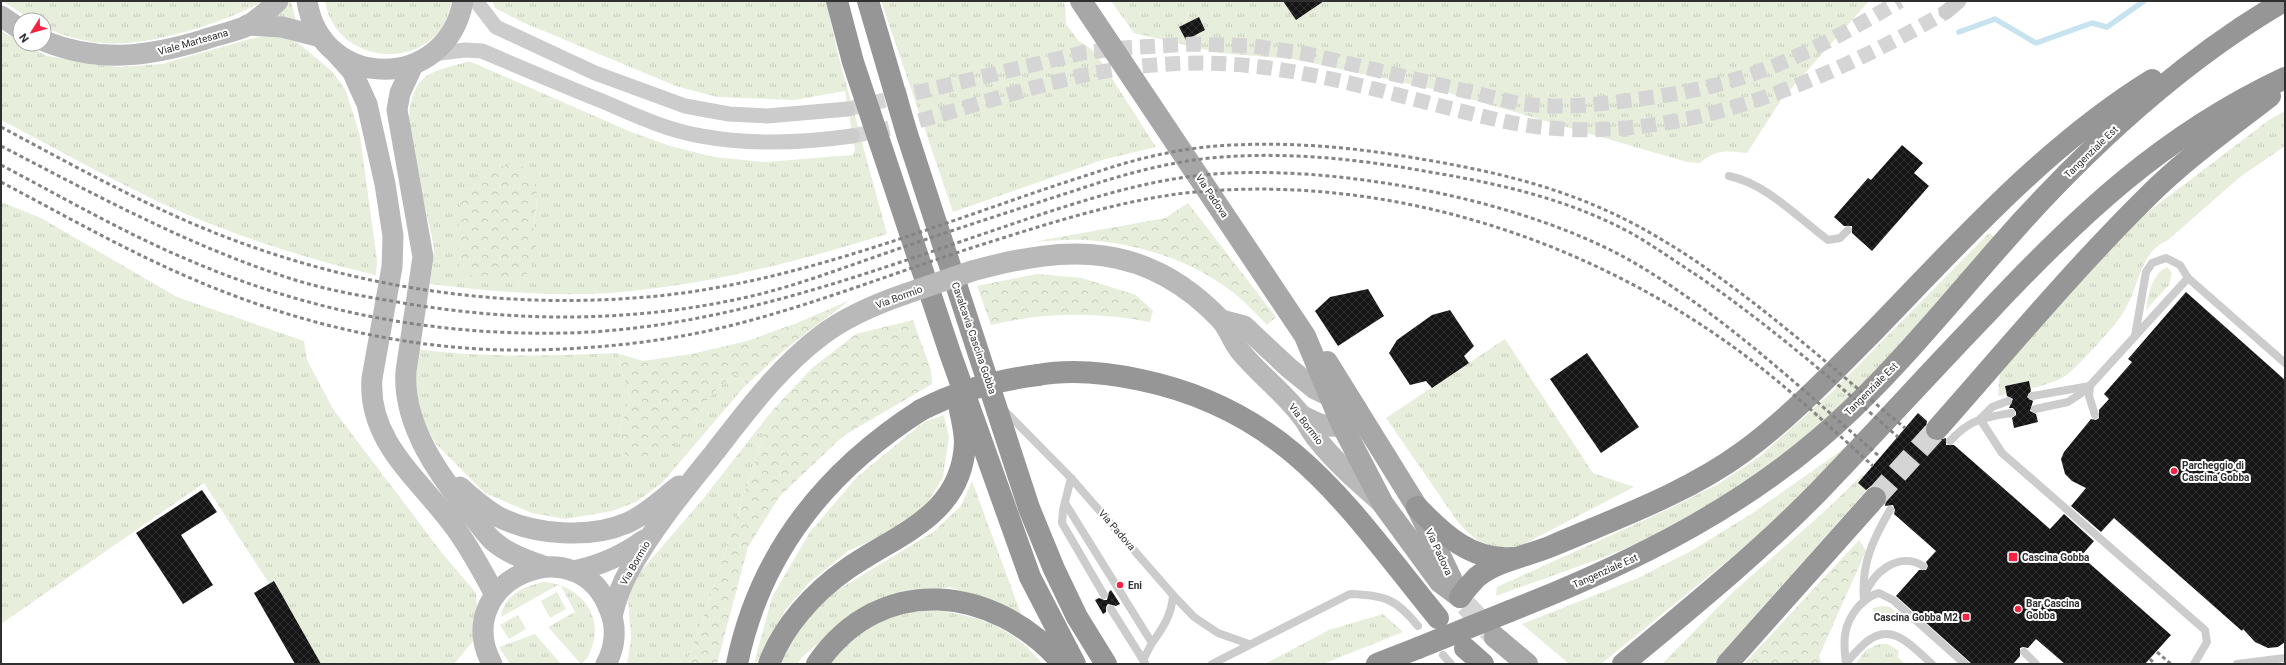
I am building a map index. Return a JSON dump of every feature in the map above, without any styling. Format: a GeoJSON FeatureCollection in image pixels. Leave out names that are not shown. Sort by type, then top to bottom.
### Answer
{"type":"FeatureCollection","features":[{"type":"Feature","properties":{"kind":"highway"},"geometry":{"type":"LineString","coordinates":[[837,1],[854,67],[950,353],[1030,577],[1075,664]]}},
{"type":"Feature","properties":{"kind":"highway","name":"Cavalcavia Cascina Gobba"},"geometry":{"type":"LineString","coordinates":[[868,1],[912,149],[1029,508],[1045,549],[1077,617],[1106,664]]}},
{"type":"Feature","properties":{"kind":"highway","name":"Tangenziale Est"},"geometry":{"type":"LineString","coordinates":[[1377,664],[1588,580],[1663,544],[1744,495],[1794,458],[1852,409],[1902,358],[2022,222],[2072,170],[2143,102],[2208,50],[2284,1]]}},
{"type":"Feature","properties":{"kind":"highway"},"geometry":{"type":"LineString","coordinates":[[1463,601],[1477,578],[1486,572],[1516,558],[1542,550],[1669,495],[1742,453],[1805,400],[1995,207],[2045,161],[2132,92],[2161,74],[2208,50]]}},
{"type":"Feature","properties":{"kind":"highway"},"geometry":{"type":"LineString","coordinates":[[1623,664],[1807,503],[2044,253],[2108,192],[2182,136],[2227,108],[2285,78]]}},
{"type":"Feature","properties":{"kind":"highway"},"geometry":{"type":"LineString","coordinates":[[1943,435],[2110,235],[2149,195],[2172,174],[2285,85]]}},
{"type":"Feature","properties":{"kind":"highway"},"geometry":{"type":"LineString","coordinates":[[769,664],[792,623],[822,588],[848,568],[924,522],[946,498],[959,473],[965,443],[950,353]]}},
{"type":"Feature","properties":{"kind":"highway"},"geometry":{"type":"LineString","coordinates":[[737,664],[746,625],[759,592],[780,550],[802,516],[846,466],[872,444],[921,410],[944,399],[977,387],[1038,375],[1088,373],[1129,378],[1165,385],[1221,407],[1272,436],[1306,463],[1340,496],[1381,544],[1428,622]]}},
{"type":"Feature","properties":{"kind":"highway"},"geometry":{"type":"LineString","coordinates":[[1727,664],[1882,504]]}},
{"type":"Feature","properties":{"kind":"highway"},"geometry":{"type":"LineString","coordinates":[[1417,507],[1438,528],[1472,552],[1494,558],[1516,558]]}},
{"type":"Feature","properties":{"kind":"highway"},"geometry":{"type":"LineString","coordinates":[[817,664],[841,636],[871,615],[897,605],[937,599],[971,604],[1004,616],[1034,636],[1063,664]]}},
{"type":"Feature","properties":{"kind":"highway"},"geometry":{"type":"LineString","coordinates":[[1636,664],[1652,640]]}},
{"type":"Feature","properties":{"kind":"highway"},"geometry":{"type":"LineString","coordinates":[[1465,648],[1483,664]]}},
{"type":"Feature","properties":{"kind":"main road","name":"Viale Martesana"},"geometry":{"type":"LineString","coordinates":[[52,44],[65,49],[94,54],[125,56],[158,53],[247,25],[278,1]]}},
{"type":"Feature","properties":{"kind":"main road"},"geometry":{"type":"LineString","coordinates":[[307,1],[311,19],[320,37],[336,53],[355,76],[367,104],[392,231],[392,267],[372,378],[372,395],[376,418],[385,439],[398,458],[456,528],[495,595]]}},
{"type":"Feature","properties":{"kind":"main road"},"geometry":{"type":"LineString","coordinates":[[336,53],[358,65],[374,69],[396,69],[412,65],[432,54],[444,43],[454,30],[463,1]]}},
{"type":"Feature","properties":{"kind":"main road","name":"Via Padova"},"geometry":{"type":"LineString","coordinates":[[1081,1],[1308,342],[1330,366],[1417,507],[1463,601]]}},
{"type":"Feature","properties":{"kind":"main road"},"geometry":{"type":"LineString","coordinates":[[1,16],[12,24]]}},
{"type":"Feature","properties":{"kind":"main road","name":"Viale Martesana"},"geometry":{"type":"LineString","coordinates":[[247,25],[282,27],[320,37]]}},
{"type":"Feature","properties":{"kind":"main road"},"geometry":{"type":"LineString","coordinates":[[412,65],[400,93],[398,119],[420,235],[423,264],[405,383],[413,420],[429,452],[454,494],[492,540],[516,556],[546,567],[572,571],[586,579],[598,589],[612,616],[614,638],[610,660]]}},
{"type":"Feature","properties":{"kind":"main road","name":"Via Bormio"},"geometry":{"type":"LineString","coordinates":[[612,616],[619,591],[629,570],[652,534],[700,470],[766,389],[813,342],[849,317],[883,301],[972,271],[1021,259],[1053,254],[1078,253],[1116,258],[1132,262],[1182,286],[1221,320],[1240,351],[1301,415],[1323,446],[1354,479],[1383,504]]}},
{"type":"Feature","properties":{"kind":"main road","name":"Via Bormio"},"geometry":{"type":"LineString","coordinates":[[1221,320],[1244,326],[1294,372],[1315,389],[1331,397]]}},
{"type":"Feature","properties":{"kind":"main road","name":"Via Padova"},"geometry":{"type":"LineString","coordinates":[[1308,342],[1342,425],[1383,504],[1440,582],[1463,601]]}},
{"type":"Feature","properties":{"kind":"main road"},"geometry":{"type":"LineString","coordinates":[[1301,415],[1326,427],[1342,425],[1351,421],[1357,409],[1331,397]]}},
{"type":"Feature","properties":{"kind":"main road"},"geometry":{"type":"LineString","coordinates":[[429,452],[452,480],[472,498],[498,516],[523,526],[580,532],[601,531],[628,523],[700,470]]}},
{"type":"Feature","properties":{"kind":"main road","name":"Via Bormio"},"geometry":{"type":"LineString","coordinates":[[572,571],[591,568],[617,558],[652,534]]}},
{"type":"Feature","properties":{"kind":"main road"},"geometry":{"type":"LineString","coordinates":[[474,664],[484,636],[486,614],[495,595],[515,576],[527,571],[546,567]]}},
{"type":"Feature","properties":{"kind":"main road"},"geometry":{"type":"LineString","coordinates":[[484,636],[492,664]]}},
{"type":"Feature","properties":{"kind":"main road"},"geometry":{"type":"LineString","coordinates":[[1495,637],[1527,664]]}},
{"type":"Feature","properties":{"kind":"street"},"geometry":{"type":"LineString","coordinates":[[476,1],[496,27],[595,72],[685,106],[713,112],[767,116],[848,109]]}},
{"type":"Feature","properties":{"kind":"street"},"geometry":{"type":"LineString","coordinates":[[1946,12],[1959,1]]}},
{"type":"Feature","properties":{"kind":"street"},"geometry":{"type":"LineString","coordinates":[[432,54],[465,50],[482,51],[648,121],[700,136],[729,140],[776,142],[810,141],[852,136]]}},
{"type":"Feature","properties":{"kind":"lane"},"geometry":{"type":"LineString","coordinates":[[1729,176],[1743,179],[1768,194],[1828,240],[1840,238],[1848,230]]}},
{"type":"Feature","properties":{"kind":"lane"},"geometry":{"type":"LineString","coordinates":[[2135,336],[2146,272],[2152,263],[2161,259],[2171,259],[2180,265],[2188,278],[2285,363]]}},
{"type":"Feature","properties":{"kind":"lane"},"geometry":{"type":"LineString","coordinates":[[2035,409],[2068,402],[2080,395],[2090,386],[2188,278]]}},
{"type":"Feature","properties":{"kind":"lane"},"geometry":{"type":"LineString","coordinates":[[2032,396],[2090,386]]}},
{"type":"Feature","properties":{"kind":"lane"},"geometry":{"type":"LineString","coordinates":[[2090,386],[2088,396],[2095,415]]}},
{"type":"Feature","properties":{"kind":"lane","name":"Via Padova"},"geometry":{"type":"LineString","coordinates":[[994,401],[1071,478],[1173,595],[1202,623],[1218,633],[1249,644]]}},
{"type":"Feature","properties":{"kind":"lane"},"geometry":{"type":"LineString","coordinates":[[1980,419],[1992,406],[2008,401]]}},
{"type":"Feature","properties":{"kind":"lane"},"geometry":{"type":"LineString","coordinates":[[1943,435],[1963,428],[1980,419],[2011,413]]}},
{"type":"Feature","properties":{"kind":"lane"},"geometry":{"type":"LineString","coordinates":[[1980,419],[2002,453],[2205,630],[2207,642],[2194,664]]}},
{"type":"Feature","properties":{"kind":"lane"},"geometry":{"type":"LineString","coordinates":[[1071,478],[1062,516],[1065,530],[1104,595]]}},
{"type":"Feature","properties":{"kind":"lane"},"geometry":{"type":"LineString","coordinates":[[1065,503],[1152,643]]}},
{"type":"Feature","properties":{"kind":"lane"},"geometry":{"type":"LineString","coordinates":[[1864,601],[1863,576],[1874,541],[1882,504]]}},
{"type":"Feature","properties":{"kind":"lane"},"geometry":{"type":"LineString","coordinates":[[1864,601],[1872,580],[1888,566],[1900,561],[1910,560],[1923,566]]}},
{"type":"Feature","properties":{"kind":"lane"},"geometry":{"type":"LineString","coordinates":[[1212,664],[1350,594],[1372,595],[1395,602],[1405,610],[1428,622]]}},
{"type":"Feature","properties":{"kind":"lane"},"geometry":{"type":"LineString","coordinates":[[1846,664],[1844,640],[1846,625],[1864,601],[1873,594],[1884,594],[1965,664]]}},
{"type":"Feature","properties":{"kind":"lane"},"geometry":{"type":"LineString","coordinates":[[1144,662],[1152,643],[1165,625],[1171,611],[1173,595]]}},
{"type":"Feature","properties":{"kind":"lane"},"geometry":{"type":"LineString","coordinates":[[1112,609],[1144,662]]}},
{"type":"Feature","properties":{"kind":"lane"},"geometry":{"type":"LineString","coordinates":[[1846,664],[1855,652],[1872,637],[1878,634],[1887,634],[1902,639],[1932,664]]}},
{"type":"Feature","properties":{"kind":"lane"},"geometry":{"type":"LineString","coordinates":[[2024,652],[2036,664]]}},
{"type":"Feature","properties":{"kind":"lane"},"geometry":{"type":"LineString","coordinates":[[1443,655],[1451,664]]}},
{"type":"Feature","properties":{"kind":"lane"},"geometry":{"type":"LineString","coordinates":[[2237,664],[2285,658]]}},
{"type":"Feature","properties":{"kind":"green space"},"geometry":{"type":"Polygon","coordinates":[[[3,1],[263,1],[255,6],[221,20],[175,35],[137,42],[119,43],[101,43],[83,40],[52,30],[52,12],[19,12],[3,1]]]}},
{"type":"Feature","properties":{"kind":"green space"},"geometry":{"type":"Polygon","coordinates":[[[289,1],[291,1],[296,21],[276,17],[279,11],[289,1]]]}},
{"type":"Feature","properties":{"kind":"green space"},"geometry":{"type":"Polygon","coordinates":[[[325,1],[452,1],[444,24],[435,36],[420,47],[403,53],[386,54],[369,51],[354,44],[340,33],[331,19],[325,1]]]}},
{"type":"Feature","properties":{"kind":"green space"},"geometry":{"type":"Polygon","coordinates":[[[492,1],[826,1],[837,50],[887,234],[819,254],[750,271],[715,279],[645,290],[587,294],[542,294],[430,284],[434,250],[414,161],[410,136],[409,114],[413,94],[423,79],[444,68],[469,61],[631,132],[670,146],[714,157],[765,162],[853,155],[855,150],[845,91],[794,100],[717,97],[676,86],[522,22],[495,8],[492,1]],[[523,167],[533,233],[536,213],[536,198],[533,185],[523,167]]]}},
{"type":"Feature","properties":{"kind":"green space"},"geometry":{"type":"Polygon","coordinates":[[[881,1],[1062,1],[1065,5],[1066,24],[1078,40],[1095,52],[1156,147],[1102,160],[953,212],[881,1]]]}},
{"type":"Feature","properties":{"kind":"green space"},"geometry":{"type":"Polygon","coordinates":[[[1111,1],[1869,1],[1781,100],[1747,153],[1717,153],[1706,158],[1700,163],[1687,162],[1442,91],[1293,59],[1220,53],[1134,33],[1111,1]]]}},
{"type":"Feature","properties":{"kind":"green space"},"geometry":{"type":"Polygon","coordinates":[[[1,31],[12,37],[12,52],[40,52],[47,56],[119,67],[162,64],[250,39],[268,36],[283,37],[297,42],[333,72],[346,91],[360,136],[377,260],[376,275],[268,245],[215,226],[163,204],[122,184],[1,120],[1,31]]]}},
{"type":"Feature","properties":{"kind":"green space"},"geometry":{"type":"Polygon","coordinates":[[[2285,111],[2285,146],[2240,177],[2151,253],[2145,262],[2129,303],[2123,313],[2105,335],[2067,375],[2030,389],[2029,381],[2005,386],[2006,394],[1998,396],[2000,371],[2136,221],[2269,120],[2285,111]]]}},
{"type":"Feature","properties":{"kind":"green space"},"geometry":{"type":"Polygon","coordinates":[[[512,163],[523,167],[536,187],[537,198],[533,233],[537,244],[531,267],[525,276],[514,282],[479,280],[459,269],[457,237],[463,190],[479,174],[512,163]]]}},
{"type":"Feature","properties":{"kind":"green space"},"geometry":{"type":"Polygon","coordinates":[[[1,202],[41,218],[177,297],[304,341],[307,360],[333,409],[442,553],[476,593],[479,634],[454,664],[321,664],[204,483],[1,624],[1,202]]]}},
{"type":"Feature","properties":{"kind":"green space"},"geometry":{"type":"Polygon","coordinates":[[[1188,203],[1276,317],[1267,325],[1244,302],[1224,286],[1188,265],[1168,257],[1126,245],[1105,242],[1071,240],[1033,242],[1165,218],[1188,203]]]}},
{"type":"Feature","properties":{"kind":"green space"},"geometry":{"type":"Polygon","coordinates":[[[1989,233],[1994,237],[1915,329],[1859,389],[1830,417],[1767,468],[1737,489],[1705,508],[1640,542],[1604,557],[1496,596],[1497,587],[1673,507],[1720,483],[1759,457],[1831,393],[1989,233]]]}},
{"type":"Feature","properties":{"kind":"green space"},"geometry":{"type":"Polygon","coordinates":[[[2167,267],[2172,273],[2169,285],[2146,310],[2154,280],[2162,270],[2167,267]]]}},
{"type":"Feature","properties":{"kind":"green space"},"geometry":{"type":"Polygon","coordinates":[[[1037,274],[1082,278],[1136,295],[1153,311],[1150,322],[1110,316],[1070,315],[1031,318],[991,325],[977,286],[1037,274]]]}},
{"type":"Feature","properties":{"kind":"green space"},"geometry":{"type":"Polygon","coordinates":[[[850,300],[784,350],[744,387],[745,380],[734,374],[709,397],[686,437],[656,457],[634,462],[625,454],[619,432],[630,397],[617,353],[643,361],[692,354],[747,341],[797,323],[850,300]]]}},
{"type":"Feature","properties":{"kind":"green space"},"geometry":{"type":"Polygon","coordinates":[[[913,320],[931,370],[932,384],[843,436],[779,497],[748,547],[717,664],[686,664],[706,610],[771,412],[812,368],[856,334],[913,320]]]}},
{"type":"Feature","properties":{"kind":"green space"},"geometry":{"type":"Polygon","coordinates":[[[1505,339],[1593,473],[1634,487],[1520,546],[1500,547],[1485,544],[1465,530],[1386,418],[1505,339]]]}},
{"type":"Feature","properties":{"kind":"green space"},"geometry":{"type":"Polygon","coordinates":[[[415,349],[491,355],[617,353],[630,397],[619,432],[686,437],[709,397],[734,374],[745,380],[744,387],[662,483],[636,502],[612,511],[565,519],[532,513],[485,493],[436,444],[420,416],[413,379],[415,349]]]}},
{"type":"Feature","properties":{"kind":"green space"},"geometry":{"type":"Polygon","coordinates":[[[1904,389],[1798,503],[1601,664],[1569,664],[1522,624],[1638,578],[1691,551],[1751,514],[1838,453],[1904,389]]]}},
{"type":"Feature","properties":{"kind":"green space"},"geometry":{"type":"Polygon","coordinates":[[[771,412],[706,610],[686,664],[627,664],[631,638],[628,599],[635,578],[703,499],[771,412]]]}},
{"type":"Feature","properties":{"kind":"green space"},"geometry":{"type":"Polygon","coordinates":[[[944,415],[949,437],[943,477],[925,507],[890,532],[848,551],[810,582],[785,610],[756,664],[754,664],[772,597],[810,532],[857,477],[924,422],[944,415]]]}},
{"type":"Feature","properties":{"kind":"green space"},"geometry":{"type":"Polygon","coordinates":[[[1862,475],[1873,483],[1712,664],[1662,664],[1732,593],[1826,510],[1862,475]]]}},
{"type":"Feature","properties":{"kind":"green space"},"geometry":{"type":"Polygon","coordinates":[[[972,481],[1021,614],[950,587],[882,601],[854,614],[802,657],[798,664],[780,664],[815,604],[933,532],[961,506],[972,481]]]}},
{"type":"Feature","properties":{"kind":"green space"},"geometry":{"type":"Polygon","coordinates":[[[1859,540],[1866,551],[1819,656],[1822,664],[1744,664],[1859,540]]]}},
{"type":"Feature","properties":{"kind":"green space"},"geometry":{"type":"Polygon","coordinates":[[[544,582],[558,585],[501,617],[506,603],[510,597],[530,586],[544,582]]]}},
{"type":"Feature","properties":{"kind":"green space"},"geometry":{"type":"Polygon","coordinates":[[[561,586],[576,593],[584,601],[594,620],[595,631],[593,643],[589,655],[581,664],[548,627],[575,612],[561,586]]]}},
{"type":"Feature","properties":{"kind":"green space"},"geometry":{"type":"Polygon","coordinates":[[[557,592],[566,609],[550,618],[541,601],[557,592]]]}},
{"type":"Feature","properties":{"kind":"green space"},"geometry":{"type":"Polygon","coordinates":[[[1883,606],[1890,607],[1901,617],[1896,623],[1887,617],[1873,613],[1873,608],[1883,606]]]}},
{"type":"Feature","properties":{"kind":"green space"},"geometry":{"type":"Polygon","coordinates":[[[935,610],[968,616],[995,625],[1019,640],[1043,664],[827,664],[860,634],[890,617],[905,613],[935,610]]]}},
{"type":"Feature","properties":{"kind":"green space"},"geometry":{"type":"Polygon","coordinates":[[[1383,614],[1403,632],[1323,664],[1265,664],[1329,630],[1383,614]]]}},
{"type":"Feature","properties":{"kind":"green space"},"geometry":{"type":"Polygon","coordinates":[[[518,615],[526,629],[509,639],[500,625],[518,615]]]}},
{"type":"Feature","properties":{"kind":"green space"},"geometry":{"type":"Polygon","coordinates":[[[535,634],[561,664],[510,664],[499,647],[535,634]]]}},
{"type":"Feature","properties":{"kind":"green space"},"geometry":{"type":"Polygon","coordinates":[[[1879,644],[1888,644],[1899,651],[1898,657],[1905,664],[1855,664],[1866,650],[1879,644]]]}},
{"type":"Feature","properties":{"kind":"building"},"geometry":{"type":"Polygon","coordinates":[[[1283,1],[1324,1],[1296,20],[1283,1]]]}},
{"type":"Feature","properties":{"kind":"building"},"geometry":{"type":"Polygon","coordinates":[[[1199,17],[1205,30],[1186,40],[1179,27],[1199,17]]]}},
{"type":"Feature","properties":{"kind":"building"},"geometry":{"type":"Polygon","coordinates":[[[1902,145],[1923,163],[1914,173],[1929,186],[1872,251],[1852,233],[1852,226],[1844,226],[1834,217],[1868,178],[1871,180],[1902,145]]]}},
{"type":"Feature","properties":{"kind":"building"},"geometry":{"type":"Polygon","coordinates":[[[1368,289],[1384,316],[1338,346],[1315,311],[1330,297],[1368,289]]]}},
{"type":"Feature","properties":{"kind":"building","name":"Parcheggio di Cascina Gobba"},"geometry":{"type":"Polygon","coordinates":[[[2186,292],[2285,380],[2285,642],[2278,647],[2268,648],[2255,642],[2243,629],[2242,631],[2114,518],[2101,532],[2071,506],[2086,488],[2072,481],[2065,474],[2061,459],[2064,452],[2091,419],[2096,420],[2099,418],[2099,410],[2109,399],[2104,394],[2132,362],[2128,359],[2186,292]]]}},
{"type":"Feature","properties":{"kind":"building"},"geometry":{"type":"Polygon","coordinates":[[[1450,310],[1474,346],[1464,356],[1469,363],[1432,388],[1426,381],[1410,385],[1389,353],[1397,340],[1432,315],[1450,310]]]}},
{"type":"Feature","properties":{"kind":"building"},"geometry":{"type":"Polygon","coordinates":[[[1587,353],[1639,427],[1601,453],[1550,379],[1587,353]]]}},
{"type":"Feature","properties":{"kind":"building"},"geometry":{"type":"Polygon","coordinates":[[[2029,381],[2031,391],[2027,397],[2033,401],[2030,411],[2036,414],[2038,422],[2014,428],[2012,418],[2016,415],[2016,412],[2013,408],[2009,408],[2013,399],[2007,396],[2005,386],[2029,381]]]}},
{"type":"Feature","properties":{"kind":"building"},"geometry":{"type":"Polygon","coordinates":[[[1918,413],[1927,421],[1925,433],[1929,439],[1935,441],[1946,438],[1946,445],[1954,445],[2050,529],[2064,514],[2094,541],[2081,556],[2171,635],[2145,664],[2065,664],[2036,639],[2028,648],[2020,648],[2020,656],[2013,664],[1972,664],[1896,596],[1919,570],[1926,570],[1928,566],[1926,562],[1936,551],[1894,514],[1895,510],[1893,505],[1885,506],[1887,494],[1883,488],[1871,486],[1866,490],[1858,483],[1918,413]]]}},
{"type":"Feature","properties":{"kind":"building"},"geometry":{"type":"Polygon","coordinates":[[[202,490],[217,512],[181,535],[213,585],[183,604],[136,533],[202,490]]]}},
{"type":"Feature","properties":{"kind":"building"},"geometry":{"type":"Polygon","coordinates":[[[274,581],[321,664],[295,664],[254,593],[274,581]]]}},
{"type":"Feature","properties":{"kind":"building"},"geometry":{"type":"Polygon","coordinates":[[[1111,590],[1120,604],[1116,606],[1108,604],[1106,607],[1106,612],[1103,614],[1095,600],[1099,598],[1107,600],[1111,590]]]}},
{"type":"Feature","properties":{"kind":"waterway"},"geometry":{"type":"LineString","coordinates":[[1959,32],[1995,19],[2036,43],[2092,23],[2107,27],[2144,1]]}},
{"type":"Feature","properties":{"kind":"tunnel"},"geometry":{"type":"LineString","coordinates":[[848,109],[1082,53],[1123,48],[1193,44],[1253,46],[1308,54],[1517,103],[1546,106],[1574,106],[1656,97],[1691,91],[1750,75],[1772,67],[1816,47],[1900,1]]}},
{"type":"Feature","properties":{"kind":"tunnel"},"geometry":{"type":"LineString","coordinates":[[852,136],[883,130],[1038,87],[1100,72],[1151,65],[1202,63],[1279,69],[1317,76],[1503,121],[1561,129],[1619,129],[1676,121],[1733,107],[1788,89],[1843,66],[1946,12]]}},
{"type":"Feature","properties":{"kind":"tunnel"},"geometry":{"type":"LineString","coordinates":[[1875,498],[1937,429]]}},
{"type":"Feature","properties":{"kind":"tunnel"},"geometry":{"type":"LineString","coordinates":[[1466,605],[1494,636]]}},
{"type":"Feature","properties":{"kind":"railway"},"geometry":{"type":"LineString","coordinates":[[1,127],[100,180],[151,205],[254,248],[360,278],[414,288],[524,300],[634,298],[694,291],[753,280],[811,266],[869,249],[1111,167],[1156,155],[1217,146],[1268,144],[1345,148],[1396,155],[1449,164],[1531,183],[1584,201],[1636,225],[1708,269],[1742,294],[1905,428]]}},
{"type":"Feature","properties":{"kind":"railway"},"geometry":{"type":"LineString","coordinates":[[1,146],[101,198],[203,246],[301,282],[358,295],[475,313],[564,317],[609,316],[654,312],[699,306],[762,294],[818,277],[944,233],[1101,182],[1130,173],[1176,163],[1206,158],[1273,155],[1374,163],[1478,181],[1530,193],[1581,210],[1631,233],[1698,276],[1775,333],[1898,437]]}},
{"type":"Feature","properties":{"kind":"railway"},"geometry":{"type":"LineString","coordinates":[[1,165],[143,239],[191,261],[236,279],[282,294],[328,307],[422,325],[518,333],[566,333],[627,329],[687,320],[746,308],[863,274],[1077,203],[1160,181],[1203,175],[1254,172],[1310,174],[1369,181],[1430,191],[1489,205],[1546,223],[1598,244],[1643,268],[1675,289],[1736,334],[1795,382],[1880,457]]}},
{"type":"Feature","properties":{"kind":"railway"},"geometry":{"type":"LineString","coordinates":[[1,182],[140,255],[198,281],[263,306],[301,318],[377,336],[416,343],[493,350],[600,347],[645,342],[712,330],[810,303],[971,248],[1050,223],[1131,202],[1158,197],[1185,193],[1259,189],[1333,193],[1407,204],[1479,222],[1549,246],[1617,277],[1682,313],[1743,354],[1777,380],[1873,466]]}},
{"type":"Feature","properties":{"kind":"railway"},"geometry":{"type":"LineString","coordinates":[[2157,652],[2171,664]]}},
{"type":"Feature","properties":{"kind":"railway"},"geometry":{"type":"LineString","coordinates":[[2150,659],[2155,664]]}},
{"type":"Feature","properties":{"kind":"place","name":"Parcheggio di Cascina Gobba"},"geometry":{"type":"Point","coordinates":[2174,471]}},
{"type":"Feature","properties":{"kind":"place","name":"Cascina Gobba"},"geometry":{"type":"Point","coordinates":[2013,557]}},
{"type":"Feature","properties":{"kind":"place","name":"Eni"},"geometry":{"type":"Point","coordinates":[1120,585]}},
{"type":"Feature","properties":{"kind":"place","name":"Bar Cascina Gobba"},"geometry":{"type":"Point","coordinates":[2018,609]}},
{"type":"Feature","properties":{"kind":"place","name":"Cascina Gobba M2"},"geometry":{"type":"Point","coordinates":[1966,617]}}]}
